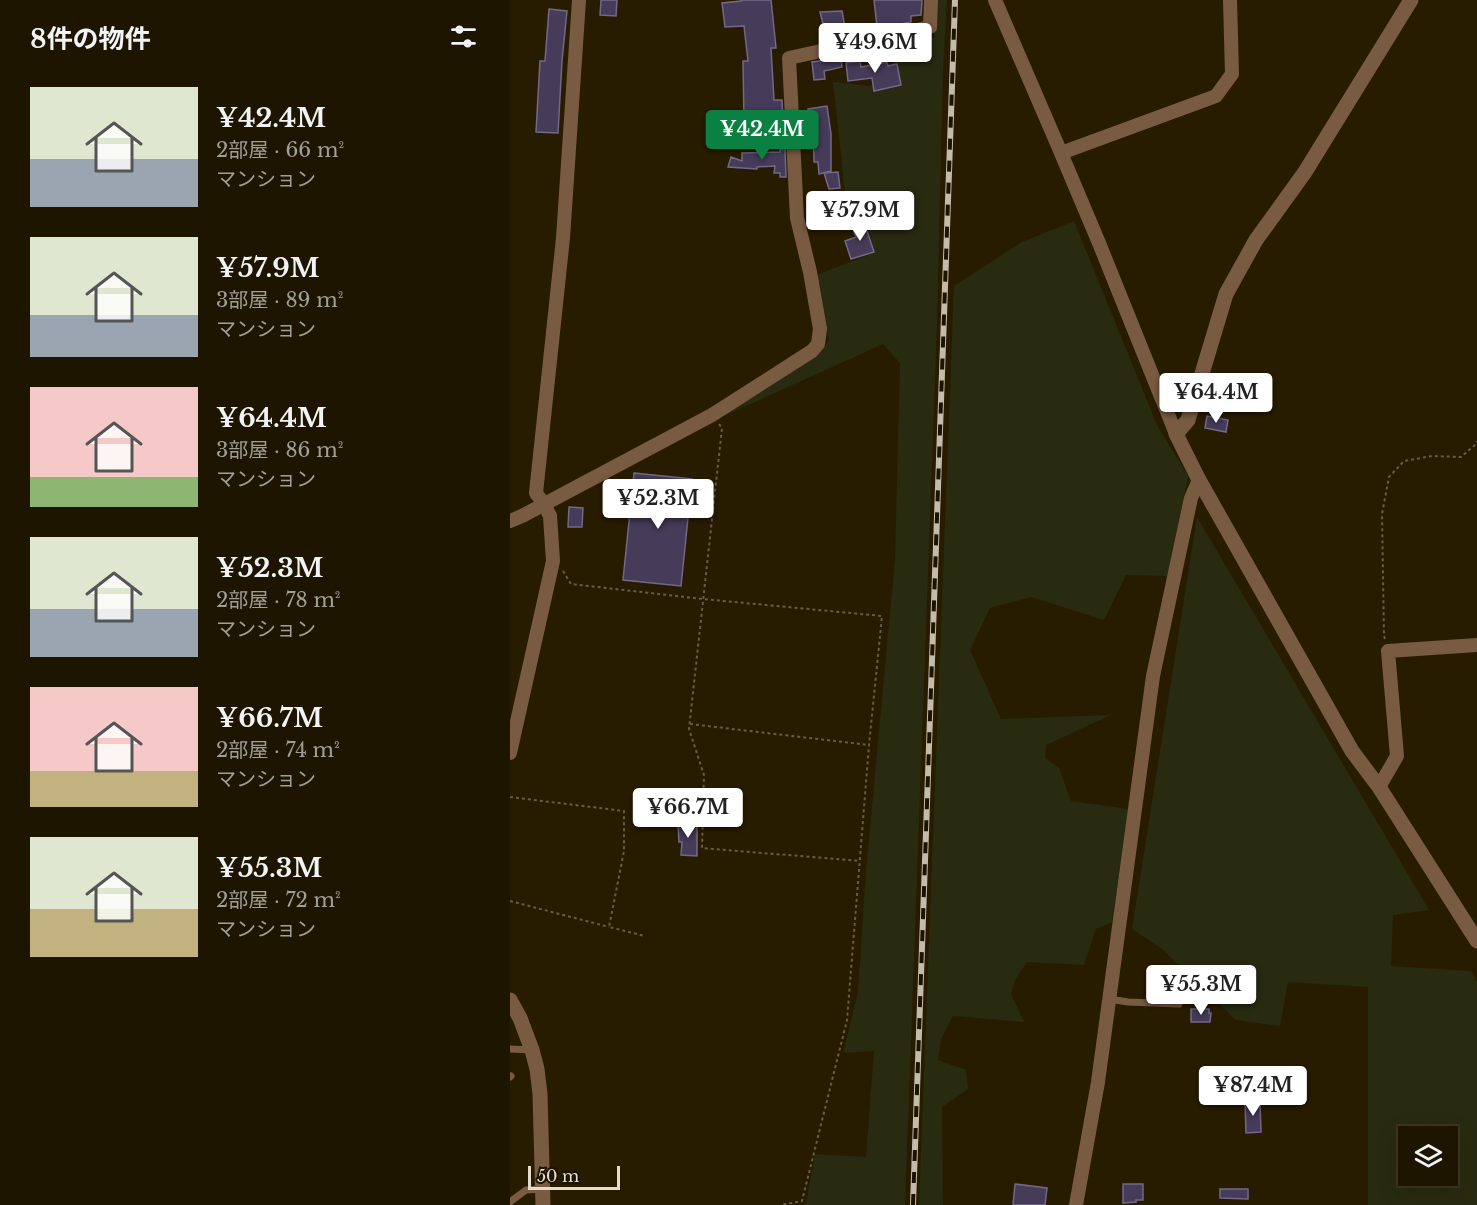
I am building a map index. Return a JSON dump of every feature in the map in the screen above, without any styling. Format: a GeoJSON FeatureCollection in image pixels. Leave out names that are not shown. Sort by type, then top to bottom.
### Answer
{"type":"FeatureCollection","features":[{"type":"Feature","properties":{"kind":"street"},"geometry":{"type":"LineString","coordinates":[[510,753],[553,561],[550,516],[536,493],[563,238],[579,0]]}},
{"type":"Feature","properties":{"kind":"street"},"geometry":{"type":"LineString","coordinates":[[510,521],[712,415],[812,351],[818,344],[820,329],[797,218],[789,58],[930,27],[931,0]]}},
{"type":"Feature","properties":{"kind":"street"},"geometry":{"type":"LineString","coordinates":[[995,0],[1099,243],[1176,434],[1199,480],[1352,751],[1379,787],[1477,941]]}},
{"type":"Feature","properties":{"kind":"street"},"geometry":{"type":"LineString","coordinates":[[1061,153],[1216,96],[1232,74],[1230,0]]}},
{"type":"Feature","properties":{"kind":"street"},"geometry":{"type":"LineString","coordinates":[[1176,434],[1188,420],[1226,294],[1256,240],[1305,172],[1411,0]]}},
{"type":"Feature","properties":{"kind":"street"},"geometry":{"type":"LineString","coordinates":[[1077,1205],[1098,1082],[1153,676],[1191,498],[1199,480]]}},
{"type":"Feature","properties":{"kind":"street"},"geometry":{"type":"LineString","coordinates":[[1379,787],[1397,756],[1388,651],[1477,645]]}},
{"type":"Feature","properties":{"kind":"street"},"geometry":{"type":"LineString","coordinates":[[510,1000],[520,1018],[537,1069],[540,1094],[543,1205]]}},
{"type":"Feature","properties":{"kind":"lane"},"geometry":{"type":"LineString","coordinates":[[1109,999],[1179,1004]]}},
{"type":"Feature","properties":{"kind":"lane"},"geometry":{"type":"LineString","coordinates":[[510,1049],[532,1050]]}},
{"type":"Feature","properties":{"kind":"lane"},"geometry":{"type":"LineString","coordinates":[[510,1202],[525,1190],[543,1189]]}},
{"type":"Feature","properties":{"kind":"path"},"geometry":{"type":"LineString","coordinates":[[712,415],[722,428],[689,729],[704,776],[702,848],[860,861]]}},
{"type":"Feature","properties":{"kind":"path"},"geometry":{"type":"LineString","coordinates":[[1388,651],[1384,636],[1382,514],[1389,477],[1404,461],[1432,456],[1461,457],[1477,441]]}},
{"type":"Feature","properties":{"kind":"path"},"geometry":{"type":"LineString","coordinates":[[553,561],[558,562],[571,584],[882,616],[869,745],[847,1020],[802,1201],[781,1205]]}},
{"type":"Feature","properties":{"kind":"path"},"geometry":{"type":"LineString","coordinates":[[690,724],[869,745]]}},
{"type":"Feature","properties":{"kind":"path"},"geometry":{"type":"LineString","coordinates":[[510,797],[624,811],[624,851],[609,927]]}},
{"type":"Feature","properties":{"kind":"path"},"geometry":{"type":"LineString","coordinates":[[510,901],[645,936]]}},
{"type":"Feature","properties":{"kind":"green space"},"geometry":{"type":"Polygon","coordinates":[[[935,0],[947,0],[905,1205],[803,1205],[806,1204],[815,1154],[866,1157],[874,1051],[843,1053],[858,992],[866,871],[895,560],[900,363],[883,344],[724,416],[727,408],[822,351],[829,340],[814,276],[874,253],[866,222],[845,193],[833,82],[869,86],[877,83],[914,37],[934,38],[935,0]]]}},
{"type":"Feature","properties":{"kind":"green space"},"geometry":{"type":"Polygon","coordinates":[[[1074,221],[1157,425],[1188,476],[1168,576],[1126,575],[1104,620],[1031,597],[990,608],[970,650],[1001,719],[1111,715],[1046,745],[1045,758],[1059,768],[1071,801],[1129,809],[1112,922],[1096,929],[1084,965],[1027,962],[1015,980],[1011,994],[1024,1022],[953,1016],[941,1039],[938,1060],[966,1070],[968,1089],[942,1107],[943,1205],[919,1205],[954,286],[1022,242],[1074,221]]]}},
{"type":"Feature","properties":{"kind":"green space"},"geometry":{"type":"Polygon","coordinates":[[[1197,517],[1429,910],[1393,915],[1391,966],[1471,971],[1477,982],[1477,1205],[1368,1205],[1368,987],[1288,982],[1280,1026],[1236,1020],[1162,949],[1132,929],[1197,517]]]}},
{"type":"Feature","properties":{"kind":"building"},"geometry":{"type":"Polygon","coordinates":[[[601,0],[617,0],[616,16],[600,15],[601,0]]]}},
{"type":"Feature","properties":{"kind":"building"},"geometry":{"type":"Polygon","coordinates":[[[741,0],[771,0],[776,48],[771,48],[774,100],[782,100],[783,120],[744,123],[743,61],[748,61],[744,26],[725,27],[722,3],[741,0]]]}},
{"type":"Feature","properties":{"kind":"building"},"geometry":{"type":"Polygon","coordinates":[[[874,0],[922,0],[921,15],[911,16],[911,22],[877,27],[874,0]]]}},
{"type":"Feature","properties":{"kind":"building"},"geometry":{"type":"Polygon","coordinates":[[[549,9],[567,11],[558,133],[536,132],[540,61],[545,61],[549,9]]]}},
{"type":"Feature","properties":{"kind":"building"},"geometry":{"type":"Polygon","coordinates":[[[842,11],[849,36],[833,39],[832,27],[824,28],[820,12],[842,11]]]}},
{"type":"Feature","properties":{"kind":"building"},"geometry":{"type":"Polygon","coordinates":[[[841,58],[842,67],[824,71],[825,79],[814,80],[812,62],[841,58]]]}},
{"type":"Feature","properties":{"kind":"building"},"geometry":{"type":"Polygon","coordinates":[[[860,61],[861,67],[887,62],[888,66],[897,64],[901,85],[874,91],[872,78],[848,81],[846,63],[860,61]]]}},
{"type":"Feature","properties":{"kind":"building"},"geometry":{"type":"Polygon","coordinates":[[[827,106],[831,134],[831,171],[819,174],[818,162],[814,162],[813,125],[810,126],[808,109],[827,106]]]}},
{"type":"Feature","properties":{"kind":"building"},"geometry":{"type":"Polygon","coordinates":[[[780,149],[785,149],[786,177],[780,177],[780,173],[774,173],[775,166],[757,167],[757,169],[728,167],[731,157],[742,161],[742,153],[780,152],[780,149]]]}},
{"type":"Feature","properties":{"kind":"building"},"geometry":{"type":"Polygon","coordinates":[[[838,172],[840,188],[829,189],[824,173],[838,172]]]}},
{"type":"Feature","properties":{"kind":"building"},"geometry":{"type":"Polygon","coordinates":[[[864,222],[874,252],[851,259],[845,241],[856,237],[852,226],[864,222]]]}},
{"type":"Feature","properties":{"kind":"building"},"geometry":{"type":"Polygon","coordinates":[[[1207,416],[1228,420],[1226,432],[1205,428],[1207,416]]]}},
{"type":"Feature","properties":{"kind":"building"},"geometry":{"type":"Polygon","coordinates":[[[634,473],[692,479],[681,586],[623,580],[634,473]]]}},
{"type":"Feature","properties":{"kind":"building"},"geometry":{"type":"Polygon","coordinates":[[[569,507],[583,508],[582,527],[568,527],[569,507]]]}},
{"type":"Feature","properties":{"kind":"building"},"geometry":{"type":"Polygon","coordinates":[[[697,823],[697,856],[681,855],[682,842],[679,842],[678,824],[697,823]]]}},
{"type":"Feature","properties":{"kind":"building"},"geometry":{"type":"Polygon","coordinates":[[[1191,1009],[1209,1009],[1210,1022],[1191,1022],[1191,1009]]]}},
{"type":"Feature","properties":{"kind":"building"},"geometry":{"type":"Polygon","coordinates":[[[1245,1101],[1260,1101],[1261,1132],[1246,1133],[1245,1101]]]}},
{"type":"Feature","properties":{"kind":"building"},"geometry":{"type":"Polygon","coordinates":[[[1015,1184],[1047,1188],[1045,1205],[1013,1205],[1015,1184]]]}},
{"type":"Feature","properties":{"kind":"building"},"geometry":{"type":"Polygon","coordinates":[[[1123,1184],[1143,1184],[1143,1200],[1123,1203],[1123,1184]]]}},
{"type":"Feature","properties":{"kind":"building"},"geometry":{"type":"Polygon","coordinates":[[[1220,1189],[1248,1189],[1248,1199],[1220,1198],[1220,1189]]]}},
{"type":"Feature","properties":{"kind":"railway"},"geometry":{"type":"LineString","coordinates":[[913,1205],[955,0]]}}]}
